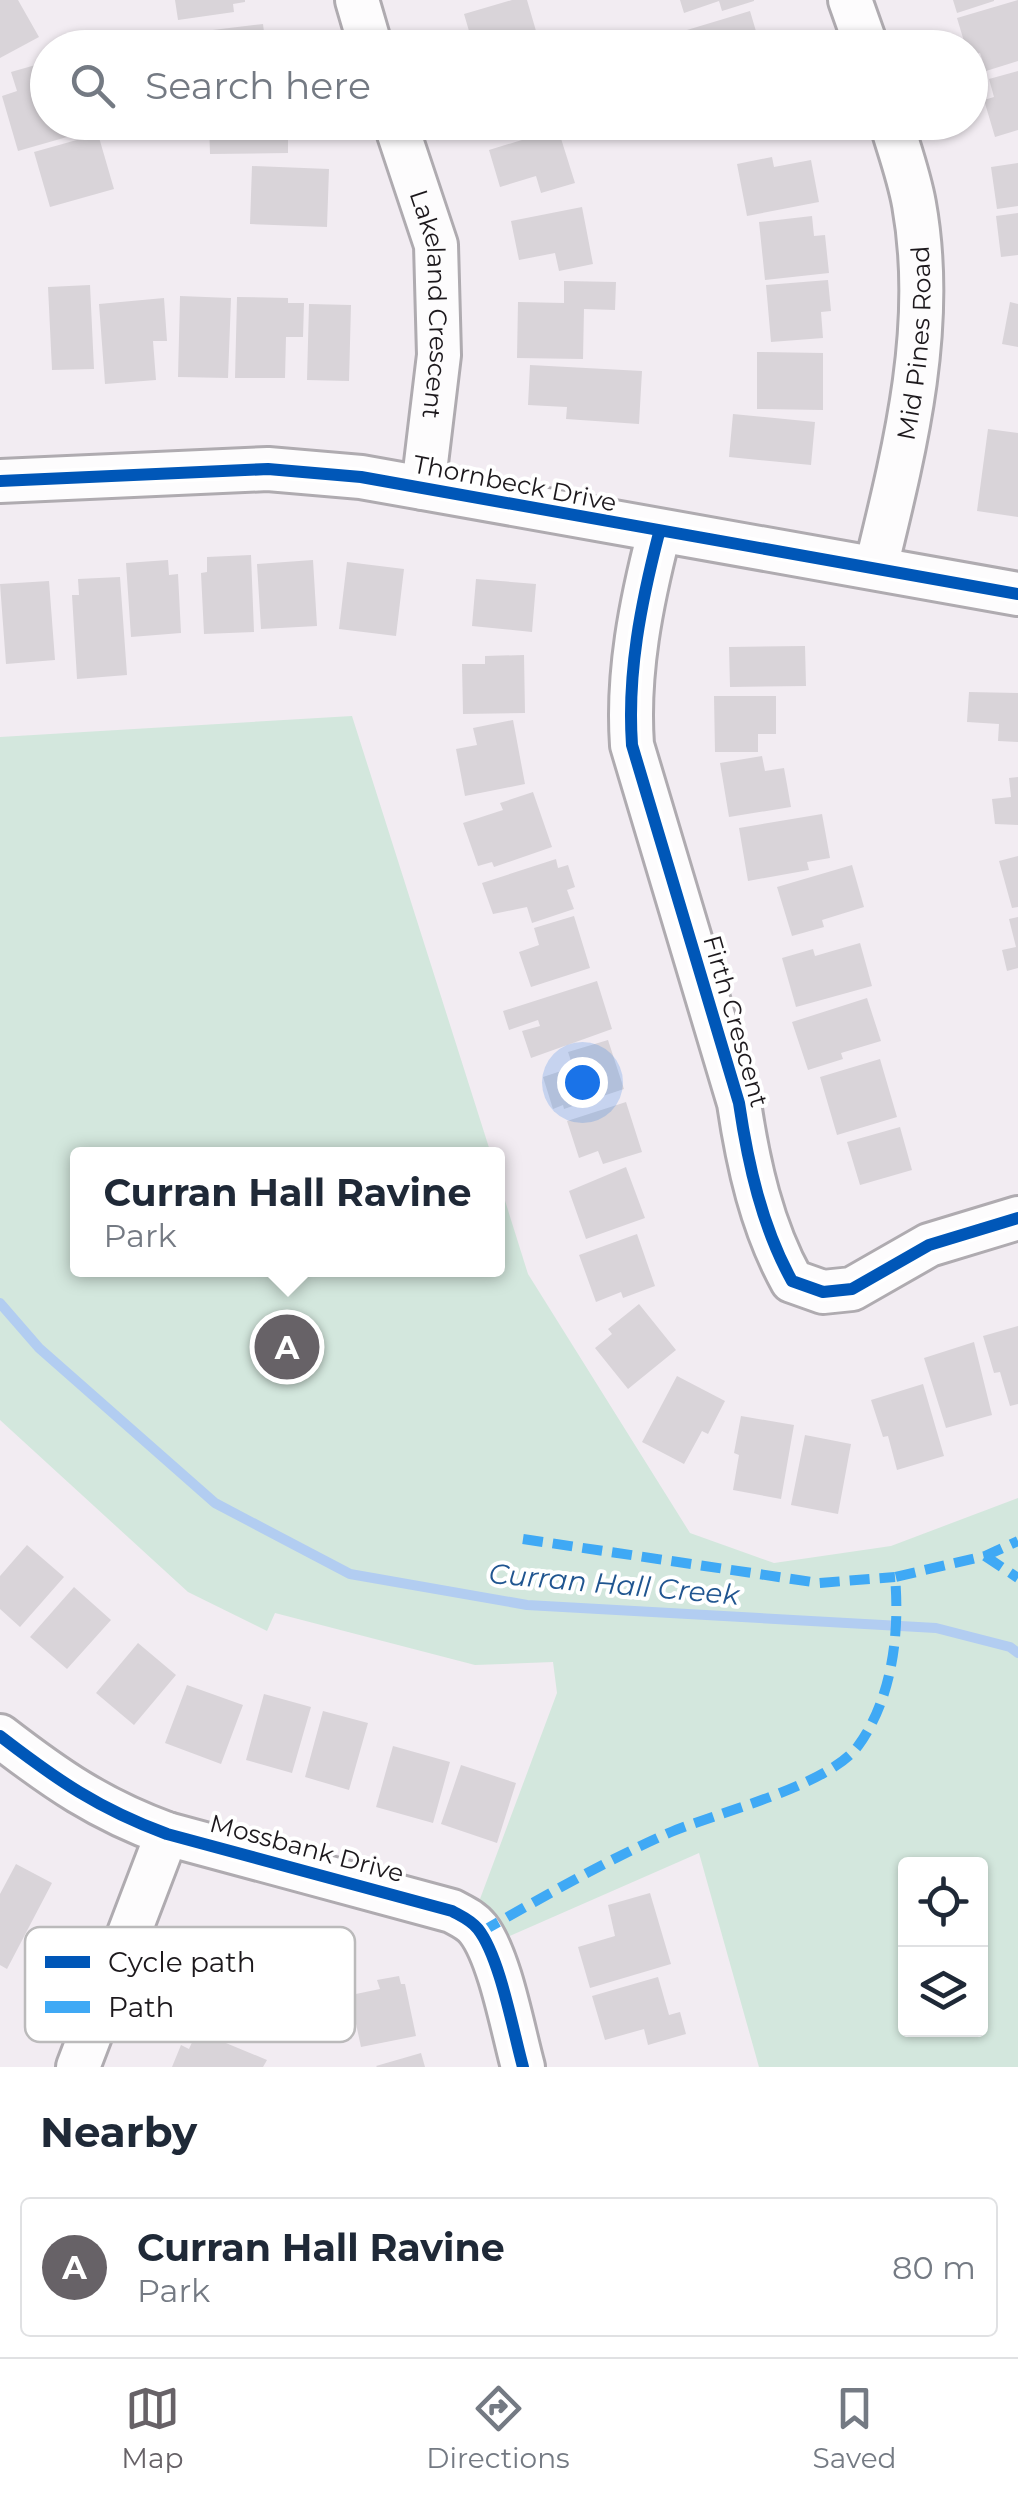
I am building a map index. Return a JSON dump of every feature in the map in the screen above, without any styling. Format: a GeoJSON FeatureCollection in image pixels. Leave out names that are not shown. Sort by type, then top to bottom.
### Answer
{"type":"FeatureCollection","features":[{"type":"Feature","properties":{"kind":"street"},"geometry":{"type":"LineString","coordinates":[[357,0],[366,30]]}},
{"type":"Feature","properties":{"kind":"street"},"geometry":{"type":"LineString","coordinates":[[850,0],[861,30]]}},
{"type":"Feature","properties":{"kind":"street","name":"Lakeland Crescent"},"geometry":{"type":"LineString","coordinates":[[401,140],[436,245],[439,355],[423,488]]}},
{"type":"Feature","properties":{"kind":"street","name":"Mid Pines Road"},"geometry":{"type":"LineString","coordinates":[[876,567],[918,370],[922,319],[914,203],[897,140]]}},
{"type":"Feature","properties":{"kind":"street","name":"Thornbeck Drive"},"geometry":{"type":"LineString","coordinates":[[0,481],[268,469],[362,478],[1018,594]]}},
{"type":"Feature","properties":{"kind":"street","name":"Firth Crescent"},"geometry":{"type":"LineString","coordinates":[[659,532],[634,652],[629,702],[632,745],[733,1084],[748,1160],[777,1254],[792,1281],[824,1292],[852,1289],[929,1245],[1018,1218]]}},
{"type":"Feature","properties":{"kind":"street","name":"Mossbank Drive"},"geometry":{"type":"LineString","coordinates":[[0,1736],[67,1787],[122,1817],[166,1834],[393,1893],[471,1921],[491,1953],[523,2067]]}},
{"type":"Feature","properties":{"kind":"street"},"geometry":{"type":"LineString","coordinates":[[131,1927],[166,1834]]}},
{"type":"Feature","properties":{"kind":"street"},"geometry":{"type":"LineString","coordinates":[[78,2067],[87,2042]]}},
{"type":"Feature","properties":{"kind":"green space"},"geometry":{"type":"Polygon","coordinates":[[[352,716],[489,1147],[70,1147],[70,1277],[505,1277],[505,1201],[528,1274],[690,1533],[774,1563],[891,1546],[1018,1498],[1018,2067],[759,2067],[699,1853],[503,1939],[480,1899],[557,1693],[553,1662],[475,1665],[275,1613],[267,1631],[188,1592],[0,1420],[0,737],[352,716]]]}},
{"type":"Feature","properties":{"kind":"building"},"geometry":{"type":"Polygon","coordinates":[[[0,0],[18,0],[35,30],[30,30],[30,42],[0,58],[0,0]]]}},
{"type":"Feature","properties":{"kind":"building"},"geometry":{"type":"Polygon","coordinates":[[[175,0],[245,2],[233,4],[234,12],[178,20],[175,0]]]}},
{"type":"Feature","properties":{"kind":"building"},"geometry":{"type":"Polygon","coordinates":[[[512,0],[527,0],[536,30],[469,30],[464,14],[512,0]]]}},
{"type":"Feature","properties":{"kind":"building"},"geometry":{"type":"Polygon","coordinates":[[[680,0],[754,1],[722,11],[719,1],[684,13],[680,0]]]}},
{"type":"Feature","properties":{"kind":"building"},"geometry":{"type":"Polygon","coordinates":[[[953,0],[994,0],[994,1],[957,13],[953,0]]]}},
{"type":"Feature","properties":{"kind":"building"},"geometry":{"type":"Polygon","coordinates":[[[1018,0],[1018,61],[988,70],[988,30],[961,30],[957,18],[1018,0]]]}},
{"type":"Feature","properties":{"kind":"building"},"geometry":{"type":"Polygon","coordinates":[[[750,11],[756,30],[687,30],[750,11]]]}},
{"type":"Feature","properties":{"kind":"building"},"geometry":{"type":"Polygon","coordinates":[[[263,24],[264,30],[213,30],[263,24]]]}},
{"type":"Feature","properties":{"kind":"building"},"geometry":{"type":"Polygon","coordinates":[[[30,67],[30,140],[56,140],[18,151],[2,96],[17,91],[11,72],[30,67]]]}},
{"type":"Feature","properties":{"kind":"building"},"geometry":{"type":"Polygon","coordinates":[[[1018,71],[1018,130],[995,137],[988,113],[988,99],[994,97],[989,79],[1018,71]]]}},
{"type":"Feature","properties":{"kind":"building"},"geometry":{"type":"Polygon","coordinates":[[[77,140],[100,140],[114,189],[50,207],[34,152],[77,140]]]}},
{"type":"Feature","properties":{"kind":"building"},"geometry":{"type":"Polygon","coordinates":[[[210,140],[288,140],[288,153],[210,154],[210,140]]]}},
{"type":"Feature","properties":{"kind":"building"},"geometry":{"type":"Polygon","coordinates":[[[522,140],[561,140],[575,183],[541,193],[536,176],[500,187],[489,150],[522,140]]]}},
{"type":"Feature","properties":{"kind":"building"},"geometry":{"type":"Polygon","coordinates":[[[772,157],[774,167],[811,160],[819,202],[747,216],[737,164],[772,157]]]}},
{"type":"Feature","properties":{"kind":"building"},"geometry":{"type":"Polygon","coordinates":[[[1018,163],[1018,206],[997,209],[991,167],[1018,163]]]}},
{"type":"Feature","properties":{"kind":"building"},"geometry":{"type":"Polygon","coordinates":[[[252,166],[329,169],[327,227],[250,224],[252,166]]]}},
{"type":"Feature","properties":{"kind":"building"},"geometry":{"type":"Polygon","coordinates":[[[582,207],[593,264],[559,271],[555,253],[519,260],[511,221],[582,207]]]}},
{"type":"Feature","properties":{"kind":"building"},"geometry":{"type":"Polygon","coordinates":[[[1018,213],[1018,255],[1001,257],[996,216],[1018,213]]]}},
{"type":"Feature","properties":{"kind":"building"},"geometry":{"type":"Polygon","coordinates":[[[812,216],[814,236],[825,235],[829,273],[765,280],[759,222],[812,216]]]}},
{"type":"Feature","properties":{"kind":"building"},"geometry":{"type":"Polygon","coordinates":[[[828,280],[831,311],[821,312],[823,338],[771,342],[766,285],[828,280]]]}},
{"type":"Feature","properties":{"kind":"building"},"geometry":{"type":"Polygon","coordinates":[[[564,281],[616,282],[615,310],[584,309],[583,359],[517,358],[518,302],[564,303],[564,281]]]}},
{"type":"Feature","properties":{"kind":"building"},"geometry":{"type":"Polygon","coordinates":[[[90,285],[94,369],[52,370],[48,287],[90,285]]]}},
{"type":"Feature","properties":{"kind":"building"},"geometry":{"type":"Polygon","coordinates":[[[180,296],[231,298],[228,378],[178,377],[180,296]]]}},
{"type":"Feature","properties":{"kind":"building"},"geometry":{"type":"Polygon","coordinates":[[[237,297],[288,298],[288,303],[304,303],[303,337],[286,337],[285,378],[235,378],[237,297]]]}},
{"type":"Feature","properties":{"kind":"building"},"geometry":{"type":"Polygon","coordinates":[[[164,298],[167,341],[153,341],[156,380],[105,384],[99,304],[164,298]]]}},
{"type":"Feature","properties":{"kind":"building"},"geometry":{"type":"Polygon","coordinates":[[[1010,302],[1018,304],[1018,347],[1002,344],[1010,302]]]}},
{"type":"Feature","properties":{"kind":"building"},"geometry":{"type":"Polygon","coordinates":[[[309,304],[351,305],[349,381],[307,380],[309,304]]]}},
{"type":"Feature","properties":{"kind":"building"},"geometry":{"type":"Polygon","coordinates":[[[757,352],[823,353],[823,410],[757,409],[757,352]]]}},
{"type":"Feature","properties":{"kind":"building"},"geometry":{"type":"Polygon","coordinates":[[[530,365],[642,371],[639,424],[566,419],[567,407],[528,405],[530,365]]]}},
{"type":"Feature","properties":{"kind":"building"},"geometry":{"type":"Polygon","coordinates":[[[733,414],[815,422],[811,465],[729,457],[733,414]]]}},
{"type":"Feature","properties":{"kind":"building"},"geometry":{"type":"Polygon","coordinates":[[[988,429],[1018,433],[1018,517],[977,511],[988,429]]]}},
{"type":"Feature","properties":{"kind":"building"},"geometry":{"type":"Polygon","coordinates":[[[251,555],[254,632],[204,634],[201,573],[207,572],[207,557],[251,555]]]}},
{"type":"Feature","properties":{"kind":"building"},"geometry":{"type":"Polygon","coordinates":[[[168,560],[169,575],[178,574],[181,633],[131,637],[126,563],[168,560]]]}},
{"type":"Feature","properties":{"kind":"building"},"geometry":{"type":"Polygon","coordinates":[[[313,560],[317,626],[261,629],[257,564],[313,560]]]}},
{"type":"Feature","properties":{"kind":"building"},"geometry":{"type":"Polygon","coordinates":[[[347,562],[404,569],[396,636],[339,629],[347,562]]]}},
{"type":"Feature","properties":{"kind":"building"},"geometry":{"type":"Polygon","coordinates":[[[120,577],[127,675],[77,679],[72,595],[79,595],[78,579],[120,577]]]}},
{"type":"Feature","properties":{"kind":"building"},"geometry":{"type":"Polygon","coordinates":[[[476,579],[536,584],[532,632],[472,626],[476,579]]]}},
{"type":"Feature","properties":{"kind":"building"},"geometry":{"type":"Polygon","coordinates":[[[49,581],[55,660],[6,664],[0,584],[49,581]]]}},
{"type":"Feature","properties":{"kind":"building"},"geometry":{"type":"Polygon","coordinates":[[[805,646],[806,686],[730,687],[729,647],[805,646]]]}},
{"type":"Feature","properties":{"kind":"building"},"geometry":{"type":"Polygon","coordinates":[[[524,655],[525,713],[463,714],[462,664],[485,664],[485,656],[524,655]]]}},
{"type":"Feature","properties":{"kind":"building"},"geometry":{"type":"Polygon","coordinates":[[[969,692],[1018,693],[1018,742],[998,741],[999,724],[967,722],[969,692]]]}},
{"type":"Feature","properties":{"kind":"building"},"geometry":{"type":"Polygon","coordinates":[[[714,696],[776,696],[776,734],[758,734],[758,752],[715,752],[714,696]]]}},
{"type":"Feature","properties":{"kind":"building"},"geometry":{"type":"Polygon","coordinates":[[[513,720],[525,784],[465,796],[456,749],[477,745],[473,728],[513,720]]]}},
{"type":"Feature","properties":{"kind":"building"},"geometry":{"type":"Polygon","coordinates":[[[762,756],[765,771],[784,768],[791,807],[729,817],[720,763],[762,756]]]}},
{"type":"Feature","properties":{"kind":"building"},"geometry":{"type":"Polygon","coordinates":[[[1018,777],[1018,825],[995,824],[992,799],[1011,797],[1009,778],[1018,777]]]}},
{"type":"Feature","properties":{"kind":"building"},"geometry":{"type":"Polygon","coordinates":[[[533,792],[552,847],[494,867],[492,862],[478,866],[463,823],[503,810],[500,803],[533,792]]]}},
{"type":"Feature","properties":{"kind":"building"},"geometry":{"type":"Polygon","coordinates":[[[822,814],[830,858],[807,862],[809,870],[748,881],[739,828],[822,814]]]}},
{"type":"Feature","properties":{"kind":"building"},"geometry":{"type":"Polygon","coordinates":[[[1018,856],[1018,907],[1012,908],[999,861],[1018,856]]]}},
{"type":"Feature","properties":{"kind":"building"},"geometry":{"type":"Polygon","coordinates":[[[556,859],[558,868],[568,865],[575,887],[567,890],[574,909],[532,923],[527,907],[493,914],[482,883],[556,859]]]}},
{"type":"Feature","properties":{"kind":"building"},"geometry":{"type":"Polygon","coordinates":[[[852,865],[864,907],[822,920],[824,927],[792,936],[777,887],[852,865]]]}},
{"type":"Feature","properties":{"kind":"building"},"geometry":{"type":"Polygon","coordinates":[[[574,916],[590,968],[531,987],[519,952],[539,945],[534,928],[574,916]]]}},
{"type":"Feature","properties":{"kind":"building"},"geometry":{"type":"Polygon","coordinates":[[[1018,917],[1018,968],[1007,971],[1002,950],[1016,947],[1009,919],[1018,917]]]}},
{"type":"Feature","properties":{"kind":"building"},"geometry":{"type":"Polygon","coordinates":[[[860,943],[872,986],[796,1007],[782,958],[813,949],[815,956],[860,943]]]}},
{"type":"Feature","properties":{"kind":"building"},"geometry":{"type":"Polygon","coordinates":[[[597,981],[612,1029],[531,1058],[522,1031],[540,1026],[538,1020],[509,1030],[503,1011],[597,981]]]}},
{"type":"Feature","properties":{"kind":"building"},"geometry":{"type":"Polygon","coordinates":[[[867,998],[881,1041],[841,1053],[843,1059],[808,1070],[792,1022],[867,998]]]}},
{"type":"Feature","properties":{"kind":"building"},"geometry":{"type":"Polygon","coordinates":[[[608,1040],[624,1089],[553,1109],[543,1077],[573,1067],[568,1052],[608,1040]]]}},
{"type":"Feature","properties":{"kind":"building"},"geometry":{"type":"Polygon","coordinates":[[[880,1059],[897,1117],[837,1135],[820,1077],[880,1059]]]}},
{"type":"Feature","properties":{"kind":"building"},"geometry":{"type":"Polygon","coordinates":[[[626,1102],[642,1152],[603,1164],[598,1151],[579,1158],[567,1121],[626,1102]]]}},
{"type":"Feature","properties":{"kind":"building"},"geometry":{"type":"Polygon","coordinates":[[[900,1127],[912,1170],[860,1185],[847,1142],[900,1127]]]}},
{"type":"Feature","properties":{"kind":"building"},"geometry":{"type":"Polygon","coordinates":[[[626,1167],[645,1218],[586,1239],[569,1191],[626,1167]]]}},
{"type":"Feature","properties":{"kind":"building"},"geometry":{"type":"Polygon","coordinates":[[[637,1234],[655,1286],[623,1298],[621,1292],[596,1302],[579,1255],[637,1234]]]}},
{"type":"Feature","properties":{"kind":"building"},"geometry":{"type":"Polygon","coordinates":[[[639,1304],[676,1350],[628,1389],[595,1348],[612,1334],[608,1329],[639,1304]]]}},
{"type":"Feature","properties":{"kind":"building"},"geometry":{"type":"Polygon","coordinates":[[[1018,1326],[1018,1404],[1010,1406],[1000,1372],[994,1373],[983,1336],[1018,1326]]]}},
{"type":"Feature","properties":{"kind":"building"},"geometry":{"type":"Polygon","coordinates":[[[974,1342],[992,1415],[946,1428],[924,1358],[974,1342]]]}},
{"type":"Feature","properties":{"kind":"building"},"geometry":{"type":"Polygon","coordinates":[[[677,1376],[725,1401],[708,1434],[702,1431],[684,1464],[642,1442],[677,1376]]]}},
{"type":"Feature","properties":{"kind":"building"},"geometry":{"type":"Polygon","coordinates":[[[923,1384],[944,1456],[897,1470],[888,1436],[883,1437],[871,1400],[923,1384]]]}},
{"type":"Feature","properties":{"kind":"building"},"geometry":{"type":"Polygon","coordinates":[[[741,1416],[794,1425],[781,1499],[733,1490],[741,1416]]]}},
{"type":"Feature","properties":{"kind":"building"},"geometry":{"type":"Polygon","coordinates":[[[805,1435],[851,1444],[838,1514],[791,1505],[805,1435]]]}},
{"type":"Feature","properties":{"kind":"building"},"geometry":{"type":"Polygon","coordinates":[[[27,1545],[64,1577],[20,1627],[0,1609],[0,1576],[27,1545]]]}},
{"type":"Feature","properties":{"kind":"building"},"geometry":{"type":"Polygon","coordinates":[[[74,1587],[111,1620],[67,1669],[30,1637],[74,1587]]]}},
{"type":"Feature","properties":{"kind":"building"},"geometry":{"type":"Polygon","coordinates":[[[138,1643],[176,1675],[134,1725],[96,1693],[138,1643]]]}},
{"type":"Feature","properties":{"kind":"building"},"geometry":{"type":"Polygon","coordinates":[[[187,1685],[243,1705],[221,1764],[165,1743],[187,1685]]]}},
{"type":"Feature","properties":{"kind":"building"},"geometry":{"type":"Polygon","coordinates":[[[264,1694],[311,1707],[292,1773],[246,1760],[264,1694]]]}},
{"type":"Feature","properties":{"kind":"building"},"geometry":{"type":"Polygon","coordinates":[[[323,1711],[368,1723],[349,1790],[305,1777],[323,1711]]]}},
{"type":"Feature","properties":{"kind":"building"},"geometry":{"type":"Polygon","coordinates":[[[393,1746],[450,1762],[433,1823],[376,1807],[393,1746]]]}},
{"type":"Feature","properties":{"kind":"building"},"geometry":{"type":"Polygon","coordinates":[[[461,1765],[516,1783],[497,1843],[441,1824],[461,1765]]]}},
{"type":"Feature","properties":{"kind":"building"},"geometry":{"type":"Polygon","coordinates":[[[16,1864],[52,1883],[29,1927],[25,1927],[7,1969],[0,1965],[0,1894],[16,1864]]]}},
{"type":"Feature","properties":{"kind":"building"},"geometry":{"type":"Polygon","coordinates":[[[650,1893],[671,1964],[590,1988],[578,1947],[615,1936],[608,1905],[650,1893]]]}},
{"type":"Feature","properties":{"kind":"building"},"geometry":{"type":"Polygon","coordinates":[[[399,1976],[401,1984],[405,1984],[416,2036],[361,2047],[355,1994],[380,1989],[377,1980],[399,1976]]]}},
{"type":"Feature","properties":{"kind":"building"},"geometry":{"type":"Polygon","coordinates":[[[658,1977],[669,2015],[680,2012],[686,2034],[648,2045],[644,2029],[605,2040],[592,1996],[658,1977]]]}},
{"type":"Feature","properties":{"kind":"building"},"geometry":{"type":"Polygon","coordinates":[[[192,2042],[224,2042],[267,2060],[263,2067],[172,2067],[181,2045],[189,2049],[192,2042]]]}},
{"type":"Feature","properties":{"kind":"building"},"geometry":{"type":"Polygon","coordinates":[[[421,2053],[425,2067],[376,2066],[421,2053]]]}},
{"type":"Feature","properties":{"kind":"waterway","name":"Curran Hall Creek"},"geometry":{"type":"LineString","coordinates":[[0,1303],[39,1348],[215,1503],[350,1574],[527,1605],[936,1628],[1010,1647],[1018,1653]]}},
{"type":"Feature","properties":{"kind":"marked path"},"geometry":{"type":"LineString","coordinates":[[523,1539],[819,1583],[895,1577]]}},
{"type":"Feature","properties":{"kind":"marked path"},"geometry":{"type":"LineString","coordinates":[[481,1932],[646,1843],[798,1786],[843,1760],[870,1728],[886,1687],[896,1621],[895,1577],[985,1556],[1018,1541]]}},
{"type":"Feature","properties":{"kind":"marked path"},"geometry":{"type":"LineString","coordinates":[[985,1556],[1018,1578]]}},
{"type":"Feature","properties":{"kind":"cycle path"},"geometry":{"type":"LineString","coordinates":[[0,481],[268,469],[361,477],[1018,594]]}},
{"type":"Feature","properties":{"kind":"cycle path"},"geometry":{"type":"LineString","coordinates":[[659,533],[637,638],[632,745],[739,1103],[758,1195],[772,1239],[792,1281],[823,1292],[852,1289],[929,1245],[1018,1218]]}},
{"type":"Feature","properties":{"kind":"cycle path"},"geometry":{"type":"LineString","coordinates":[[0,1736],[79,1792],[167,1834],[452,1911],[466,1919],[478,1929],[493,1957],[523,2067]]}},
{"type":"Feature","properties":{"kind":"place","name":"Curran Hall Ravine"},"geometry":{"type":"Point","coordinates":[287,1347]}}]}
